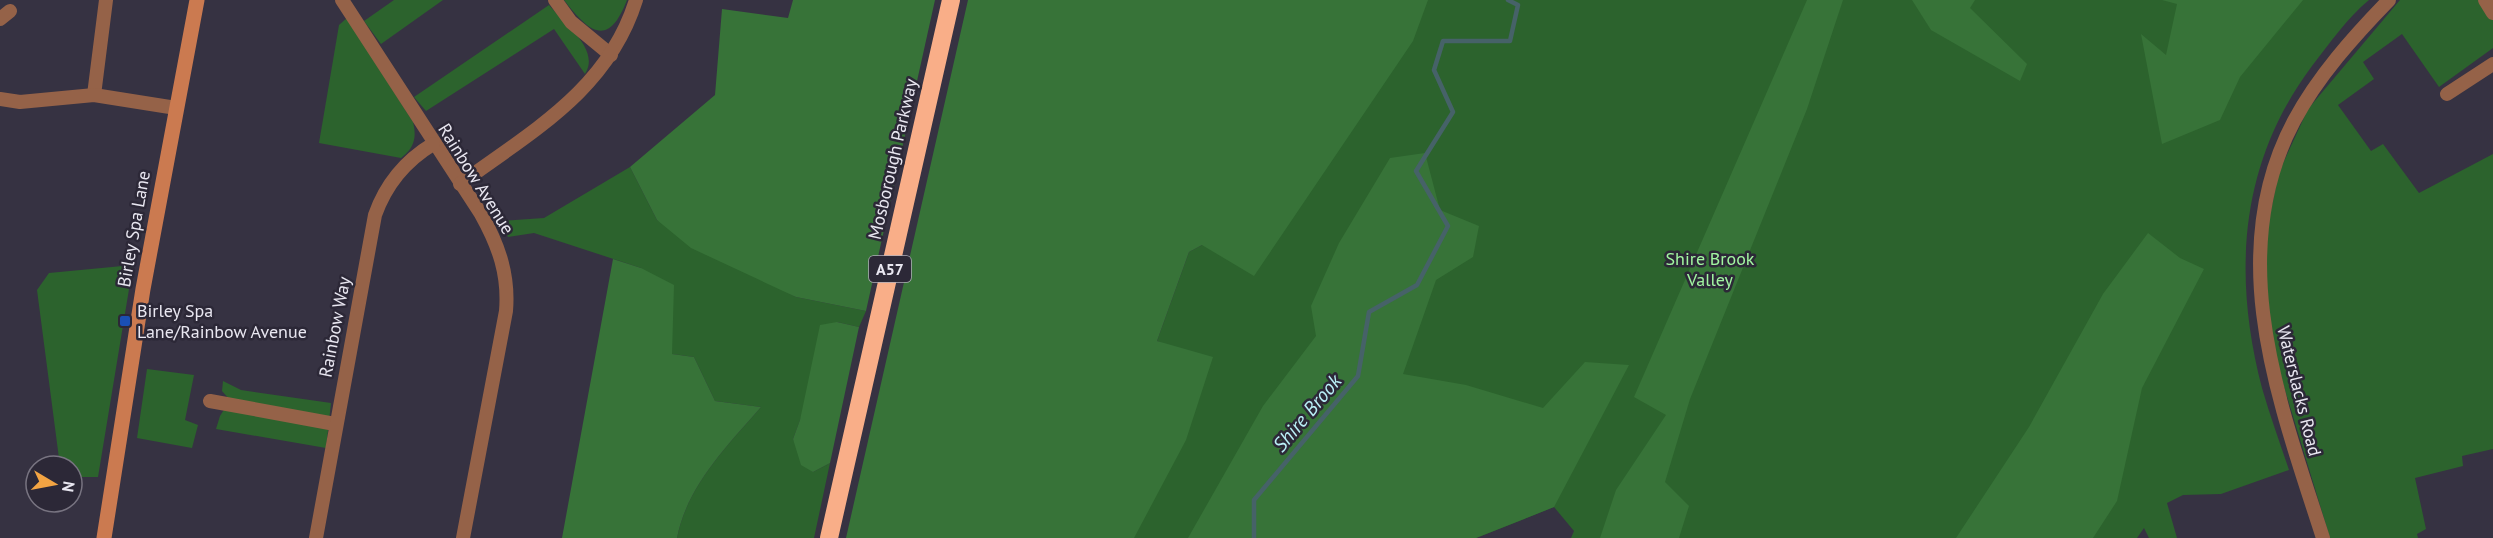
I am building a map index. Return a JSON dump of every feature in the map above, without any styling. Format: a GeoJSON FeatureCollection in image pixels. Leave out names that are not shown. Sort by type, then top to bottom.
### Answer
{"type":"FeatureCollection","features":[{"type":"Feature","properties":{"kind":"highway","name":"Mosborough Parkway"},"geometry":{"type":"LineString","coordinates":[[829,538],[951,0]]}},
{"type":"Feature","properties":{"kind":"street"},"geometry":{"type":"LineString","coordinates":[[94,95],[106,0]]}},
{"type":"Feature","properties":{"kind":"street","name":"Birley Spa Lane"},"geometry":{"type":"LineString","coordinates":[[104,538],[143,289],[197,0]]}},
{"type":"Feature","properties":{"kind":"street","name":"Rainbow Avenue"},"geometry":{"type":"LineString","coordinates":[[342,0],[493,236],[503,260],[508,294],[463,538]]}},
{"type":"Feature","properties":{"kind":"street"},"geometry":{"type":"LineString","coordinates":[[555,0],[571,22],[611,55]]}},
{"type":"Feature","properties":{"kind":"street"},"geometry":{"type":"LineString","coordinates":[[460,184],[575,99],[611,55],[622,36],[636,0]]}},
{"type":"Feature","properties":{"kind":"street","name":"Waterslacks Road"},"geometry":{"type":"LineString","coordinates":[[2323,538],[2292,442],[2268,351],[2258,275],[2260,225],[2277,162],[2293,121],[2333,64],[2360,30],[2389,0]]}},
{"type":"Feature","properties":{"kind":"street"},"geometry":{"type":"LineString","coordinates":[[2485,0],[2493,13]]}},
{"type":"Feature","properties":{"kind":"street"},"geometry":{"type":"LineString","coordinates":[[2447,94],[2493,64]]}},
{"type":"Feature","properties":{"kind":"street"},"geometry":{"type":"LineString","coordinates":[[0,99],[20,102],[94,95],[176,108]]}},
{"type":"Feature","properties":{"kind":"street","name":"Rainbow Way"},"geometry":{"type":"LineString","coordinates":[[316,538],[375,215],[389,184],[400,171],[433,144]]}},
{"type":"Feature","properties":{"kind":"street"},"geometry":{"type":"LineString","coordinates":[[210,401],[335,424]]}},
{"type":"Feature","properties":{"kind":"green space"},"geometry":{"type":"Polygon","coordinates":[[[394,0],[443,0],[381,44],[364,21],[394,0]]]}},
{"type":"Feature","properties":{"kind":"green space"},"geometry":{"type":"Polygon","coordinates":[[[564,0],[627,0],[613,25],[605,30],[598,30],[582,20],[564,0]]]}},
{"type":"Feature","properties":{"kind":"green space"},"geometry":{"type":"Polygon","coordinates":[[[793,0],[935,0],[866,311],[796,297],[691,248],[657,220],[630,167],[715,95],[722,9],[788,18],[793,0]]]}},
{"type":"Feature","properties":{"kind":"green space"},"geometry":{"type":"Polygon","coordinates":[[[968,0],[1428,0],[1413,41],[1254,276],[1202,245],[1189,252],[1157,341],[1213,357],[1186,440],[1134,538],[846,538],[968,0]]]}},
{"type":"Feature","properties":{"kind":"green space","name":"Shire Brook Valley"},"geometry":{"type":"Polygon","coordinates":[[[1332,0],[2369,0],[2332,40],[2288,103],[2270,141],[2257,180],[2249,220],[2246,261],[2247,303],[2253,345],[2262,388],[2289,470],[2221,494],[2183,495],[2167,503],[2177,538],[2149,538],[2144,528],[2137,538],[1571,538],[1574,531],[1554,507],[1476,538],[1050,538],[1162,343],[1157,341],[1189,252],[1202,245],[1332,0]]]}},
{"type":"Feature","properties":{"kind":"green space"},"geometry":{"type":"Polygon","coordinates":[[[1807,0],[1843,0],[1807,109],[1690,399],[1665,482],[1689,506],[1679,538],[1600,538],[1616,490],[1666,415],[1634,397],[1807,0]]]}},
{"type":"Feature","properties":{"kind":"green space"},"geometry":{"type":"Polygon","coordinates":[[[1912,0],[1975,0],[1970,8],[2027,64],[2020,81],[1931,30],[1912,0]]]}},
{"type":"Feature","properties":{"kind":"green space"},"geometry":{"type":"Polygon","coordinates":[[[2162,0],[2303,0],[2240,77],[2220,120],[2162,144],[2141,34],[2166,55],[2177,4],[2162,0]]]}},
{"type":"Feature","properties":{"kind":"green space"},"geometry":{"type":"Polygon","coordinates":[[[2400,0],[2493,0],[2493,48],[2439,87],[2402,34],[2363,62],[2374,79],[2338,105],[2371,151],[2383,144],[2419,193],[2493,154],[2493,449],[2462,456],[2463,466],[2415,478],[2426,529],[2417,534],[2418,538],[2330,538],[2278,367],[2267,308],[2266,234],[2279,172],[2308,109],[2400,0]]]}},
{"type":"Feature","properties":{"kind":"green space"},"geometry":{"type":"Polygon","coordinates":[[[549,5],[584,46],[589,65],[585,74],[554,29],[426,111],[414,97],[549,5]]]}},
{"type":"Feature","properties":{"kind":"green space"},"geometry":{"type":"Polygon","coordinates":[[[347,18],[413,122],[415,133],[413,142],[401,158],[319,143],[339,25],[347,18]]]}},
{"type":"Feature","properties":{"kind":"green space"},"geometry":{"type":"Polygon","coordinates":[[[1425,153],[1440,210],[1479,226],[1473,257],[1436,280],[1403,374],[1466,385],[1543,408],[1585,362],[1629,365],[1554,507],[1476,538],[1188,538],[1263,406],[1316,336],[1311,306],[1339,243],[1390,158],[1425,153]]]}},
{"type":"Feature","properties":{"kind":"green space"},"geometry":{"type":"Polygon","coordinates":[[[630,167],[657,220],[796,297],[866,311],[859,327],[837,322],[793,439],[813,472],[830,463],[814,538],[677,538],[682,519],[699,484],[722,452],[761,407],[715,401],[694,357],[672,354],[641,268],[534,233],[508,237],[500,221],[544,218],[630,167]]]}},
{"type":"Feature","properties":{"kind":"green space"},"geometry":{"type":"Polygon","coordinates":[[[2148,233],[2180,258],[2204,269],[2142,388],[2117,501],[2093,538],[1956,538],[2029,427],[2103,294],[2148,233]]]}},
{"type":"Feature","properties":{"kind":"green space"},"geometry":{"type":"Polygon","coordinates":[[[613,259],[641,268],[674,285],[672,354],[694,357],[715,401],[761,407],[722,452],[699,484],[682,519],[677,538],[562,538],[613,259]]]}},
{"type":"Feature","properties":{"kind":"green space"},"geometry":{"type":"Polygon","coordinates":[[[133,265],[98,477],[84,477],[84,454],[58,454],[37,290],[49,273],[133,265]]]}},
{"type":"Feature","properties":{"kind":"green space"},"geometry":{"type":"Polygon","coordinates":[[[837,322],[859,327],[830,463],[813,472],[801,465],[793,439],[800,420],[820,325],[837,322]]]}},
{"type":"Feature","properties":{"kind":"green space"},"geometry":{"type":"Polygon","coordinates":[[[147,369],[194,375],[185,420],[198,425],[192,448],[137,438],[147,369]]]}},
{"type":"Feature","properties":{"kind":"green space"},"geometry":{"type":"Polygon","coordinates":[[[223,381],[241,390],[331,403],[326,448],[216,429],[220,416],[230,400],[222,391],[223,381]]]}},
{"type":"Feature","properties":{"kind":"waterway","name":"Shire Brook"},"geometry":{"type":"LineString","coordinates":[[1254,538],[1254,500],[1358,376],[1369,312],[1417,285],[1448,226],[1416,171],[1453,112],[1434,70],[1443,41],[1510,41],[1518,5],[1508,0]]}},
{"type":"Feature","properties":{"kind":"place","name":"Birley Spa Lane/Rainbow Avenue"},"geometry":{"type":"Point","coordinates":[125,321]}}]}
